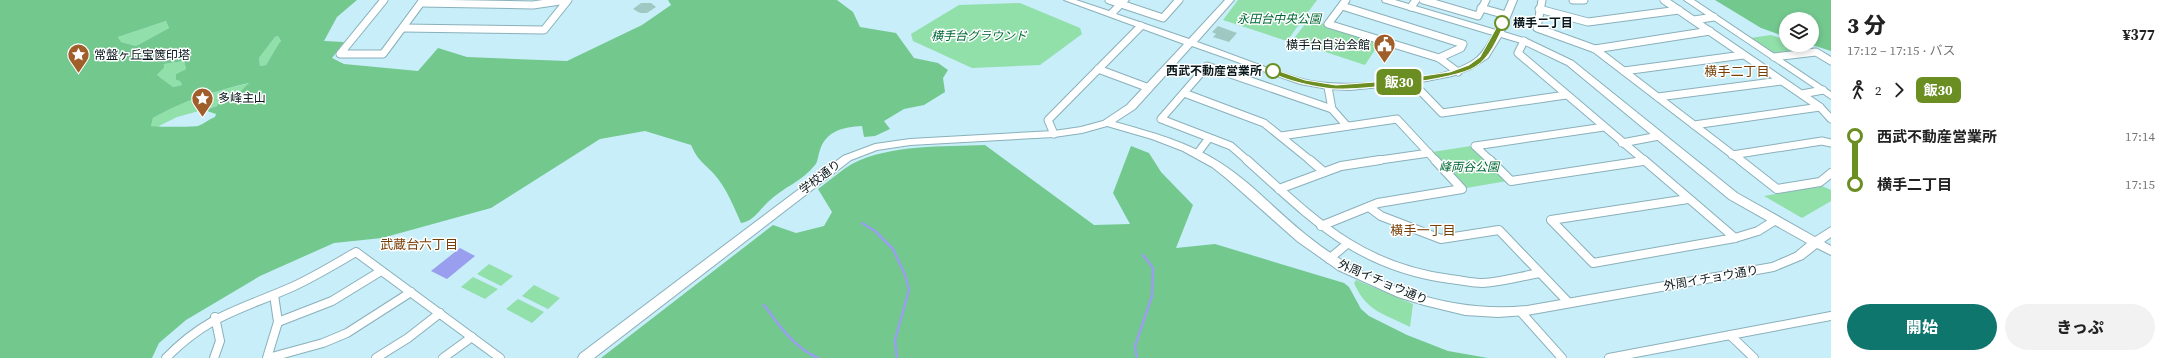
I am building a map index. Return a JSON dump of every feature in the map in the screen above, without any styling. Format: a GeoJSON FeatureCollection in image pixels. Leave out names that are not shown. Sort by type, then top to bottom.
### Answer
{"type":"FeatureCollection","features":[{"type":"Feature","properties":{"kind":"street"},"geometry":{"type":"LineString","coordinates":[[384,0],[340,54],[383,54],[422,2],[533,5],[568,0]]}},
{"type":"Feature","properties":{"kind":"street"},"geometry":{"type":"LineString","coordinates":[[403,28],[544,30],[568,0]]}},
{"type":"Feature","properties":{"kind":"street"},"geometry":{"type":"LineString","coordinates":[[1068,0],[1303,82],[1328,87],[1347,87],[1410,80],[1458,72],[1471,67],[1483,58],[1513,0]]}},
{"type":"Feature","properties":{"kind":"street"},"geometry":{"type":"LineString","coordinates":[[1109,0],[1123,2],[1163,18],[1180,0]]}},
{"type":"Feature","properties":{"kind":"street","name":"学校通り"},"geometry":{"type":"LineString","coordinates":[[585,358],[847,158],[875,147],[910,142],[1054,134],[1082,130],[1107,123],[1124,114],[1230,0]]}},
{"type":"Feature","properties":{"kind":"street"},"geometry":{"type":"LineString","coordinates":[[1386,0],[1413,4],[1524,41],[1570,64],[1733,196],[1774,221],[1831,251]]}},
{"type":"Feature","properties":{"kind":"street"},"geometry":{"type":"LineString","coordinates":[[1423,0],[1478,16],[1486,0]]}},
{"type":"Feature","properties":{"kind":"street"},"geometry":{"type":"LineString","coordinates":[[1541,0],[1537,28],[1595,49],[1777,189],[1820,182],[1831,173]]}},
{"type":"Feature","properties":{"kind":"street"},"geometry":{"type":"LineString","coordinates":[[1573,0],[1584,0]]}},
{"type":"Feature","properties":{"kind":"street"},"geometry":{"type":"LineString","coordinates":[[1664,0],[1802,94],[1820,107],[1831,119]]}},
{"type":"Feature","properties":{"kind":"street"},"geometry":{"type":"LineString","coordinates":[[1688,0],[1831,96]]}},
{"type":"Feature","properties":{"kind":"street"},"geometry":{"type":"LineString","coordinates":[[1110,15],[1123,2]]}},
{"type":"Feature","properties":{"kind":"street"},"geometry":{"type":"LineString","coordinates":[[1439,58],[1461,48],[1463,44],[1344,3],[1328,24],[1439,58],[1458,72]]}},
{"type":"Feature","properties":{"kind":"street"},"geometry":{"type":"LineString","coordinates":[[1481,8],[1506,15]]}},
{"type":"Feature","properties":{"kind":"street"},"geometry":{"type":"LineString","coordinates":[[1539,9],[1588,22],[1679,10]]}},
{"type":"Feature","properties":{"kind":"street"},"geometry":{"type":"LineString","coordinates":[[1694,20],[1714,17]]}},
{"type":"Feature","properties":{"kind":"street"},"geometry":{"type":"LineString","coordinates":[[1054,134],[1048,120],[1141,26]]}},
{"type":"Feature","properties":{"kind":"street"},"geometry":{"type":"LineString","coordinates":[[1595,49],[1710,32]]}},
{"type":"Feature","properties":{"kind":"street"},"geometry":{"type":"LineString","coordinates":[[1524,41],[1518,53],[1735,238]]}},
{"type":"Feature","properties":{"kind":"street"},"geometry":{"type":"LineString","coordinates":[[1774,57],[1816,52],[1831,61]]}},
{"type":"Feature","properties":{"kind":"street"},"geometry":{"type":"LineString","coordinates":[[1624,71],[1743,55]]}},
{"type":"Feature","properties":{"kind":"street"},"geometry":{"type":"LineString","coordinates":[[1347,126],[1332,109],[1207,66],[1162,119],[1231,146],[1321,226],[1347,244],[1421,275],[1483,283],[1540,273]]}},
{"type":"Feature","properties":{"kind":"street"},"geometry":{"type":"LineString","coordinates":[[1098,70],[1149,88]]}},
{"type":"Feature","properties":{"kind":"street"},"geometry":{"type":"LineString","coordinates":[[1410,80],[1442,113],[1566,95]]}},
{"type":"Feature","properties":{"kind":"street"},"geometry":{"type":"LineString","coordinates":[[1658,97],[1781,80]]}},
{"type":"Feature","properties":{"kind":"street"},"geometry":{"type":"LineString","coordinates":[[1328,87],[1332,109]]}},
{"type":"Feature","properties":{"kind":"street"},"geometry":{"type":"LineString","coordinates":[[1802,94],[1822,90]]}},
{"type":"Feature","properties":{"kind":"street"},"geometry":{"type":"LineString","coordinates":[[1184,93],[1264,123],[1324,172]]}},
{"type":"Feature","properties":{"kind":"street"},"geometry":{"type":"LineString","coordinates":[[1694,126],[1820,107]]}},
{"type":"Feature","properties":{"kind":"street"},"geometry":{"type":"LineString","coordinates":[[1281,136],[1397,119],[1462,189],[1378,203],[1321,226]]}},
{"type":"Feature","properties":{"kind":"street","name":"外周イチョウ通り"},"geometry":{"type":"LineString","coordinates":[[1107,123],[1158,136],[1197,154],[1229,175],[1300,239],[1329,259],[1370,279],[1413,297],[1474,312],[1520,311],[1774,267],[1799,256],[1831,231]]}},
{"type":"Feature","properties":{"kind":"street"},"geometry":{"type":"LineString","coordinates":[[1604,127],[1475,146],[1511,182],[1643,161]]}},
{"type":"Feature","properties":{"kind":"street"},"geometry":{"type":"LineString","coordinates":[[1622,143],[1659,136]]}},
{"type":"Feature","properties":{"kind":"street"},"geometry":{"type":"LineString","coordinates":[[1197,154],[1209,138]]}},
{"type":"Feature","properties":{"kind":"street"},"geometry":{"type":"LineString","coordinates":[[1732,155],[1822,141],[1831,143]]}},
{"type":"Feature","properties":{"kind":"street"},"geometry":{"type":"LineString","coordinates":[[1279,189],[1341,166],[1429,153]]}},
{"type":"Feature","properties":{"kind":"street"},"geometry":{"type":"LineString","coordinates":[[1688,199],[1551,220],[1592,263],[1735,238],[1758,231],[1774,221]]}},
{"type":"Feature","properties":{"kind":"street"},"geometry":{"type":"LineString","coordinates":[[1369,207],[1381,216],[1441,240],[1499,230],[1569,303]]}},
{"type":"Feature","properties":{"kind":"street"},"geometry":{"type":"LineString","coordinates":[[1329,259],[1347,244]]}},
{"type":"Feature","properties":{"kind":"street"},"geometry":{"type":"LineString","coordinates":[[166,358],[187,336],[215,317],[274,295],[314,276],[356,252],[500,358]]}},
{"type":"Feature","properties":{"kind":"street"},"geometry":{"type":"LineString","coordinates":[[278,322],[321,307],[352,290],[381,270]]}},
{"type":"Feature","properties":{"kind":"street"},"geometry":{"type":"LineString","coordinates":[[268,358],[323,343],[347,333],[411,292]]}},
{"type":"Feature","properties":{"kind":"street"},"geometry":{"type":"LineString","coordinates":[[268,358],[278,322],[274,295]]}},
{"type":"Feature","properties":{"kind":"street"},"geometry":{"type":"LineString","coordinates":[[1520,311],[1562,358]]}},
{"type":"Feature","properties":{"kind":"street"},"geometry":{"type":"LineString","coordinates":[[376,358],[408,338],[440,313]]}},
{"type":"Feature","properties":{"kind":"street"},"geometry":{"type":"LineString","coordinates":[[1609,358],[1831,316]]}},
{"type":"Feature","properties":{"kind":"street"},"geometry":{"type":"LineString","coordinates":[[214,358],[220,341],[215,317]]}},
{"type":"Feature","properties":{"kind":"street"},"geometry":{"type":"LineString","coordinates":[[1730,335],[1754,358]]}},
{"type":"Feature","properties":{"kind":"street"},"geometry":{"type":"LineString","coordinates":[[443,358],[472,337]]}},
{"type":"Feature","properties":{"kind":"green space"},"geometry":{"type":"Polygon","coordinates":[[[0,0],[357,0],[337,17],[324,41],[344,42],[332,58],[344,64],[418,71],[438,48],[467,57],[567,61],[642,25],[671,5],[668,0],[837,0],[853,12],[860,27],[896,33],[914,58],[938,63],[948,70],[943,78],[945,92],[924,105],[904,109],[884,121],[890,129],[875,136],[864,137],[862,126],[842,129],[831,134],[826,138],[819,152],[817,162],[810,171],[805,176],[774,196],[753,218],[745,222],[741,223],[722,185],[714,174],[698,158],[691,145],[645,131],[600,139],[491,208],[382,238],[334,243],[260,276],[186,320],[159,343],[152,358],[0,358],[0,0]],[[166,21],[118,37],[121,42],[136,46],[169,28],[166,21]],[[278,36],[275,37],[259,58],[260,66],[266,65],[281,41],[278,36]],[[184,61],[164,64],[164,68],[157,75],[173,87],[182,85],[180,81],[176,80],[176,74],[186,69],[184,61]],[[249,83],[211,93],[175,106],[153,118],[151,126],[198,126],[215,117],[216,114],[204,110],[217,106],[220,101],[235,97],[249,83]]]}},
{"type":"Feature","properties":{"kind":"green space","name":"永田台中央公園"},"geometry":{"type":"Polygon","coordinates":[[[1238,0],[1317,0],[1287,41],[1223,20],[1238,0]]]}},
{"type":"Feature","properties":{"kind":"green space"},"geometry":{"type":"Polygon","coordinates":[[[1715,0],[1831,0],[1831,51],[1819,47],[1819,12],[1779,12],[1779,34],[1761,28],[1715,0]]]}},
{"type":"Feature","properties":{"kind":"green space","name":"横手台グラウンド"},"geometry":{"type":"Polygon","coordinates":[[[1020,3],[1080,28],[1082,34],[1040,65],[972,68],[913,41],[911,34],[959,5],[1020,3]]]}},
{"type":"Feature","properties":{"kind":"green space"},"geometry":{"type":"Polygon","coordinates":[[[1309,19],[1380,42],[1365,65],[1292,41],[1309,19]]]}},
{"type":"Feature","properties":{"kind":"green space"},"geometry":{"type":"Polygon","coordinates":[[[166,21],[169,28],[136,46],[121,42],[118,37],[166,21]]]}},
{"type":"Feature","properties":{"kind":"green space"},"geometry":{"type":"Polygon","coordinates":[[[1771,35],[1779,38],[1779,52],[1781,52],[1773,53],[1750,38],[1771,35]]]}},
{"type":"Feature","properties":{"kind":"green space"},"geometry":{"type":"Polygon","coordinates":[[[278,36],[281,41],[266,65],[260,66],[259,58],[275,37],[278,36]]]}},
{"type":"Feature","properties":{"kind":"green space"},"geometry":{"type":"Polygon","coordinates":[[[184,61],[186,69],[176,74],[176,80],[180,81],[182,85],[173,87],[157,75],[164,68],[164,64],[184,61]]]}},
{"type":"Feature","properties":{"kind":"green space"},"geometry":{"type":"Polygon","coordinates":[[[250,83],[235,97],[220,101],[217,106],[177,117],[155,128],[151,126],[153,118],[176,106],[212,93],[250,83]]]}},
{"type":"Feature","properties":{"kind":"green space"},"geometry":{"type":"Polygon","coordinates":[[[985,145],[1094,225],[1130,224],[1113,193],[1131,146],[1149,153],[1161,172],[1193,205],[1176,248],[1215,244],[1344,283],[1349,287],[1361,309],[1369,316],[1407,335],[1448,351],[1488,358],[601,358],[773,225],[796,233],[824,226],[832,212],[818,189],[852,164],[883,153],[900,150],[985,145]]]}},
{"type":"Feature","properties":{"kind":"green space","name":"峰両谷公園"},"geometry":{"type":"Polygon","coordinates":[[[1471,146],[1507,181],[1466,188],[1432,152],[1471,146]]]}},
{"type":"Feature","properties":{"kind":"green space"},"geometry":{"type":"Polygon","coordinates":[[[1822,186],[1831,190],[1831,201],[1802,218],[1764,196],[1822,186]]]}},
{"type":"Feature","properties":{"kind":"green space"},"geometry":{"type":"Polygon","coordinates":[[[489,264],[513,276],[501,286],[477,274],[489,264]]]}},
{"type":"Feature","properties":{"kind":"green space"},"geometry":{"type":"Polygon","coordinates":[[[473,277],[498,289],[485,299],[461,287],[473,277]]]}},
{"type":"Feature","properties":{"kind":"green space"},"geometry":{"type":"Polygon","coordinates":[[[1356,280],[1413,304],[1410,327],[1384,315],[1370,306],[1359,293],[1354,283],[1356,280]]]}},
{"type":"Feature","properties":{"kind":"green space"},"geometry":{"type":"Polygon","coordinates":[[[534,285],[560,298],[548,309],[522,296],[534,285]]]}},
{"type":"Feature","properties":{"kind":"green space"},"geometry":{"type":"Polygon","coordinates":[[[518,299],[544,312],[532,323],[506,309],[518,299]]]}},
{"type":"Feature","properties":{"kind":"water"},"geometry":{"type":"Polygon","coordinates":[[[460,248],[475,256],[447,279],[431,271],[460,248]]]}},
{"type":"Feature","properties":{"kind":"building"},"geometry":{"type":"Polygon","coordinates":[[[641,3],[651,3],[656,7],[647,13],[640,13],[633,9],[641,3]]]}},
{"type":"Feature","properties":{"kind":"building"},"geometry":{"type":"Polygon","coordinates":[[[1218,26],[1237,33],[1229,42],[1213,37],[1216,34],[1212,32],[1218,26]]]}},
{"type":"Feature","properties":{"kind":"building"},"geometry":{"type":"Polygon","coordinates":[[[1245,66],[1256,70],[1251,76],[1240,71],[1245,66]]]}},
{"type":"Feature","properties":{"kind":"waterway"},"geometry":{"type":"LineString","coordinates":[[862,223],[875,231],[893,249],[905,275],[909,290],[895,340],[897,358]]}},
{"type":"Feature","properties":{"kind":"waterway"},"geometry":{"type":"LineString","coordinates":[[1137,358],[1135,346],[1152,296],[1153,268],[1143,255]]}},
{"type":"Feature","properties":{"kind":"waterway"},"geometry":{"type":"LineString","coordinates":[[764,305],[781,328],[794,342],[809,354],[818,358]]}},
{"type":"Feature","properties":{"kind":"bus line","name":"飯30"},"geometry":{"type":"LineString","coordinates":[[1273,71],[1303,82],[1328,87],[1347,87],[1388,83],[1451,74],[1471,67],[1483,58],[1488,52],[1502,23]]}},
{"type":"Feature","properties":{"kind":"place","name":"横手二丁目"},"geometry":{"type":"Point","coordinates":[1502,23]}},
{"type":"Feature","properties":{"kind":"place","name":"横手台自治会館"},"geometry":{"type":"Point","coordinates":[1385,64]}},
{"type":"Feature","properties":{"kind":"place","name":"西武不動産営業所"},"geometry":{"type":"Point","coordinates":[1273,71]}},
{"type":"Feature","properties":{"kind":"place","name":"常盤ヶ丘宝篋印塔"},"geometry":{"type":"Point","coordinates":[78,74]}},
{"type":"Feature","properties":{"kind":"place","name":"多峰主山"},"geometry":{"type":"Point","coordinates":[202,118]}},
{"type":"Feature","properties":{"kind":"district","name":"横手二丁目"},"geometry":{"type":"Point","coordinates":[1737,71]}},
{"type":"Feature","properties":{"kind":"district","name":"横手一丁目"},"geometry":{"type":"Point","coordinates":[1423,230]}},
{"type":"Feature","properties":{"kind":"district","name":"武蔵台六丁目"},"geometry":{"type":"Point","coordinates":[419,244]}}]}
